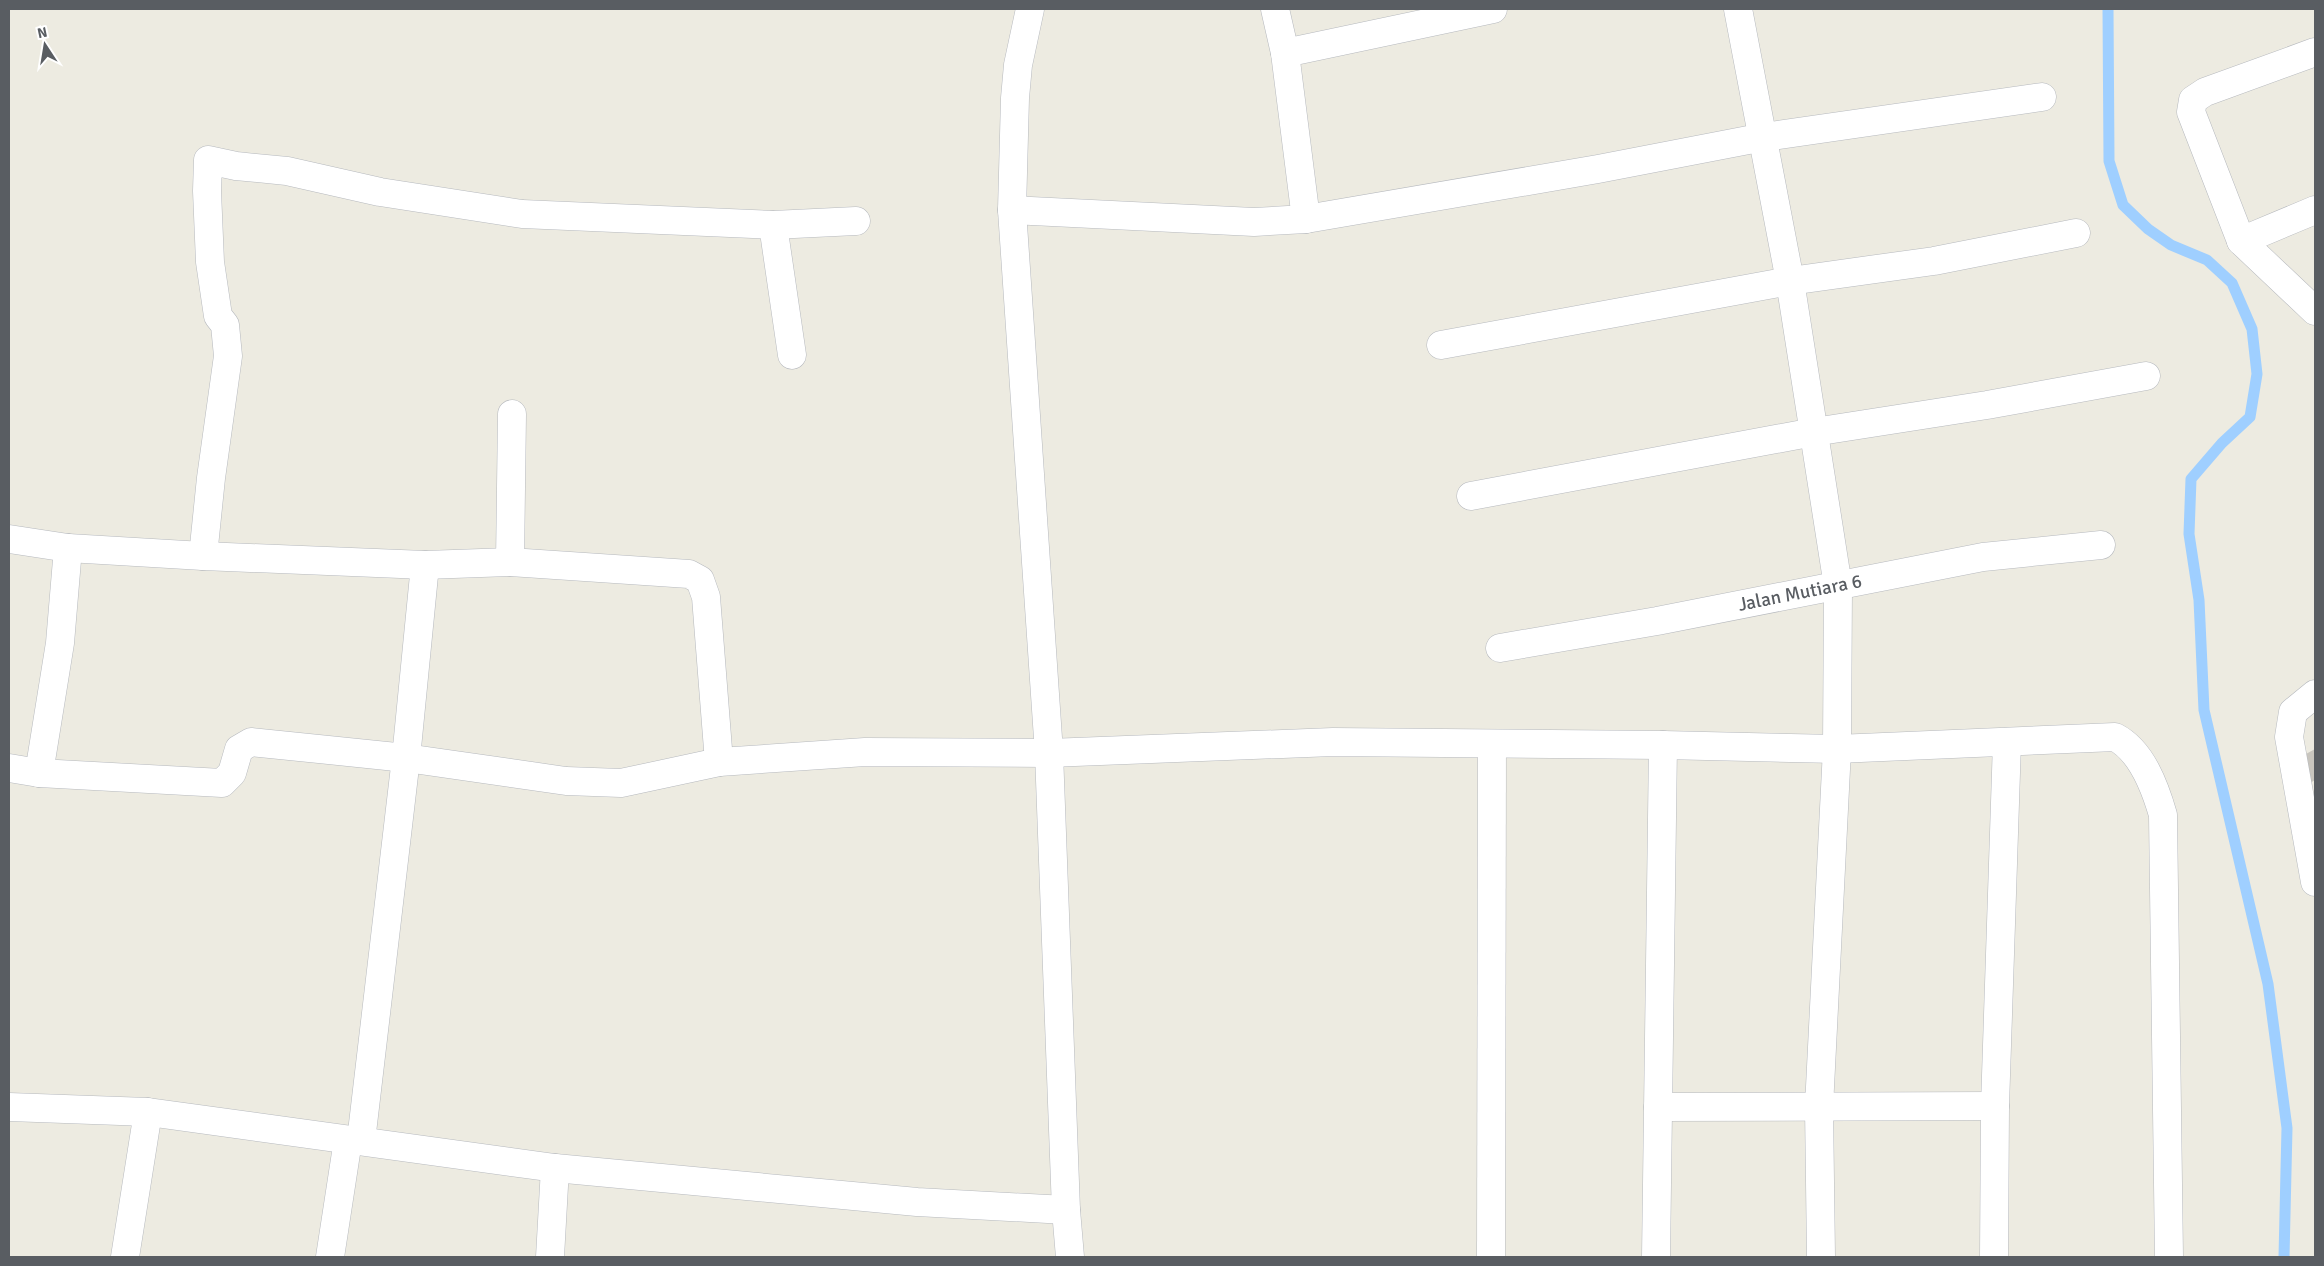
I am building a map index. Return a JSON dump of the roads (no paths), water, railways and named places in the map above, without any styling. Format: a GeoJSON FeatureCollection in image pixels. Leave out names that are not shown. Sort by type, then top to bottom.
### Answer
{"type":"FeatureCollection","features":[{"type":"Feature","properties":{"kind":"street"},"geometry":{"type":"LineString","coordinates":[[1030,9],[1018,65],[1014,98],[1012,210],[1049,753],[1066,1210],[1070,1257]]}},
{"type":"Feature","properties":{"kind":"street"},"geometry":{"type":"LineString","coordinates":[[1275,9],[1285,53],[1306,219]]}},
{"type":"Feature","properties":{"kind":"street"},"geometry":{"type":"LineString","coordinates":[[1285,53],[1425,16],[1493,9]]}},
{"type":"Feature","properties":{"kind":"street"},"geometry":{"type":"LineString","coordinates":[[1738,9],[1764,137],[1790,281],[1838,586],[1836,749],[1819,1107],[1821,1257]]}},
{"type":"Feature","properties":{"kind":"street"},"geometry":{"type":"LineString","coordinates":[[2315,52],[2204,92],[2193,100],[2191,112],[2241,241],[2315,311]]}},
{"type":"Feature","properties":{"kind":"street"},"geometry":{"type":"LineString","coordinates":[[1012,210],[1254,222],[1306,219],[1588,171],[1764,137],[2042,97]]}},
{"type":"Feature","properties":{"kind":"street"},"geometry":{"type":"LineString","coordinates":[[204,556],[211,478],[228,356],[225,325],[218,316],[210,262],[207,192],[208,160],[236,166],[287,171],[380,192],[522,214],[773,224],[856,221]]}},
{"type":"Feature","properties":{"kind":"street"},"geometry":{"type":"LineString","coordinates":[[2241,241],[2315,210]]}},
{"type":"Feature","properties":{"kind":"street"},"geometry":{"type":"LineString","coordinates":[[773,224],[792,355]]}},
{"type":"Feature","properties":{"kind":"street"},"geometry":{"type":"LineString","coordinates":[[1441,345],[1790,281],[1934,261],[2076,233]]}},
{"type":"Feature","properties":{"kind":"street"},"geometry":{"type":"LineString","coordinates":[[1471,496],[1814,432],[1987,405],[2146,376]]}},
{"type":"Feature","properties":{"kind":"street"},"geometry":{"type":"LineString","coordinates":[[510,562],[512,414]]}},
{"type":"Feature","properties":{"kind":"street"},"geometry":{"type":"LineString","coordinates":[[9,539],[68,548],[204,556],[425,565],[510,562],[689,574],[700,580],[706,597],[719,762]]}},
{"type":"Feature","properties":{"kind":"street","name":"Jalan Mutiara 6"},"geometry":{"type":"LineString","coordinates":[[1500,648],[1657,621],[1983,557],[2101,545]]}},
{"type":"Feature","properties":{"kind":"street"},"geometry":{"type":"LineString","coordinates":[[39,773],[60,644],[68,548]]}},
{"type":"Feature","properties":{"kind":"street"},"geometry":{"type":"LineString","coordinates":[[330,1257],[355,1141],[406,758],[425,565]]}},
{"type":"Feature","properties":{"kind":"street"},"geometry":{"type":"LineString","coordinates":[[2314,864],[2288,737],[2293,712],[2315,694]]}},
{"type":"Feature","properties":{"kind":"street"},"geometry":{"type":"LineString","coordinates":[[9,768],[39,773],[222,783],[232,773],[239,749],[251,742],[406,758],[566,781],[621,783],[719,762],[865,752],[1049,753],[1333,742],[1492,745],[1663,745],[1836,749],[2115,737],[2127,743],[2154,786],[2163,815],[2169,1257]]}},
{"type":"Feature","properties":{"kind":"street"},"geometry":{"type":"LineString","coordinates":[[1994,1257],[1995,1106],[2007,742]]}},
{"type":"Feature","properties":{"kind":"street"},"geometry":{"type":"LineString","coordinates":[[1491,1257],[1492,745]]}},
{"type":"Feature","properties":{"kind":"street"},"geometry":{"type":"LineString","coordinates":[[1656,1257],[1663,745]]}},
{"type":"Feature","properties":{"kind":"street"},"geometry":{"type":"LineString","coordinates":[[1658,1107],[1995,1106]]}},
{"type":"Feature","properties":{"kind":"street"},"geometry":{"type":"LineString","coordinates":[[9,1107],[148,1112],[555,1168],[917,1202],[1066,1210]]}},
{"type":"Feature","properties":{"kind":"street"},"geometry":{"type":"LineString","coordinates":[[125,1257],[148,1112]]}},
{"type":"Feature","properties":{"kind":"street"},"geometry":{"type":"LineString","coordinates":[[550,1257],[555,1168]]}},
{"type":"Feature","properties":{"kind":"waterway"},"geometry":{"type":"LineString","coordinates":[[2108,9],[2109,161],[2123,205],[2148,229],[2171,245],[2207,260],[2232,283],[2252,329],[2257,374],[2250,417],[2222,443],[2191,479],[2189,534],[2199,600],[2204,710],[2268,984],[2287,1128],[2284,1257]]}}]}
